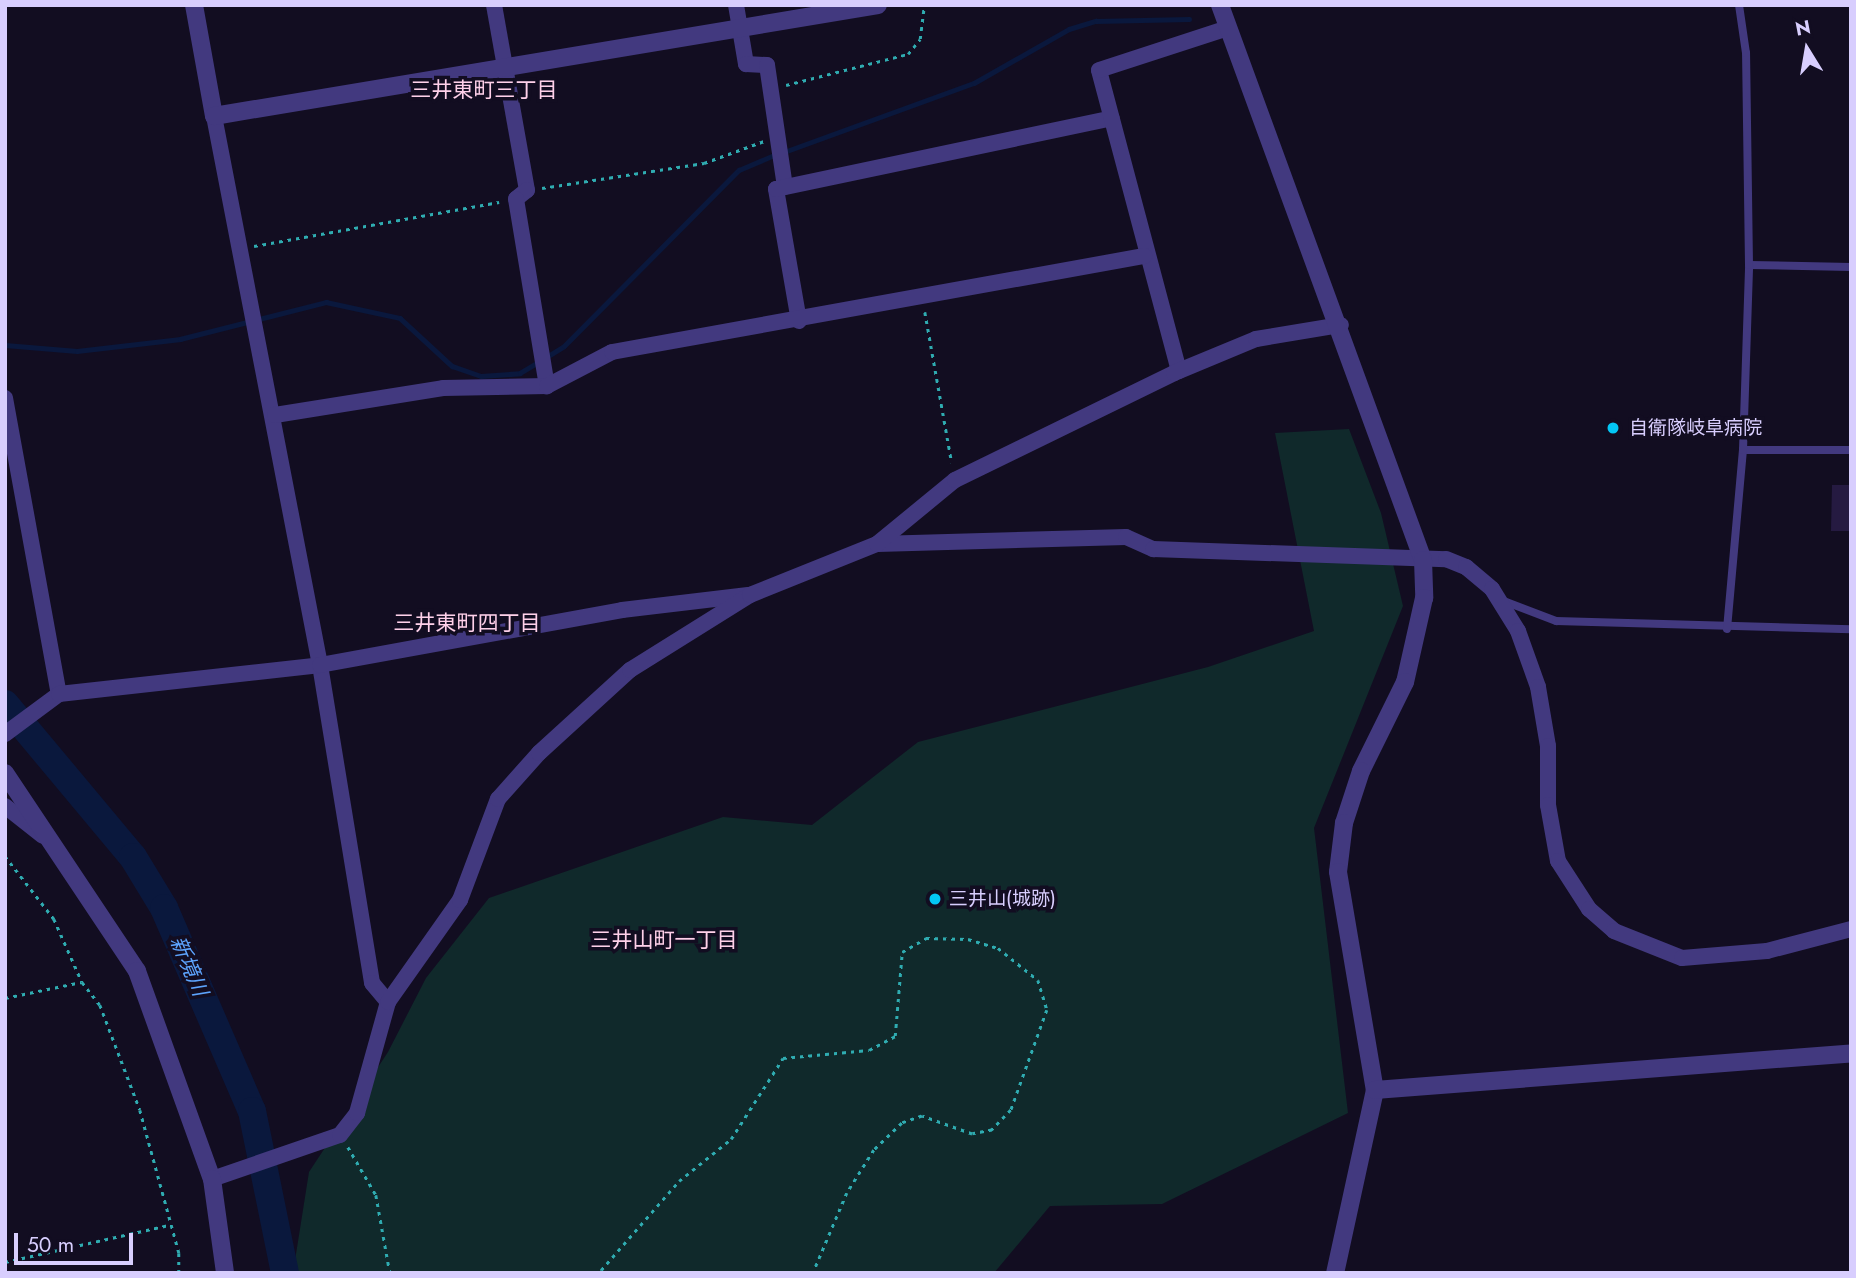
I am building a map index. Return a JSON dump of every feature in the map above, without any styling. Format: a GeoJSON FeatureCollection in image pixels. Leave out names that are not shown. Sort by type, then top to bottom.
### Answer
{"type":"FeatureCollection","features":[{"type":"Feature","properties":{"kind":"street"},"geometry":{"type":"LineString","coordinates":[[194,5],[275,415],[320,666],[372,984],[388,1002]]}},
{"type":"Feature","properties":{"kind":"street"},"geometry":{"type":"LineString","coordinates":[[494,5],[505,67],[547,386]]}},
{"type":"Feature","properties":{"kind":"street"},"geometry":{"type":"LineString","coordinates":[[736,5],[746,64],[767,65],[785,187]]}},
{"type":"Feature","properties":{"kind":"street"},"geometry":{"type":"LineString","coordinates":[[214,116],[739,25],[878,5]]}},
{"type":"Feature","properties":{"kind":"street"},"geometry":{"type":"LineString","coordinates":[[1220,5],[1341,325],[1423,560],[1419,635],[1405,681],[1361,771],[1344,823],[1338,872],[1375,1090],[1335,1273]]}},
{"type":"Feature","properties":{"kind":"street"},"geometry":{"type":"LineString","coordinates":[[1179,371],[1144,256],[1099,70],[1228,28]]}},
{"type":"Feature","properties":{"kind":"street"},"geometry":{"type":"LineString","coordinates":[[799,321],[776,189],[1112,118]]}},
{"type":"Feature","properties":{"kind":"street"},"geometry":{"type":"LineString","coordinates":[[275,415],[443,388],[547,386],[612,352],[799,321],[1144,256]]}},
{"type":"Feature","properties":{"kind":"street"},"geometry":{"type":"LineString","coordinates":[[218,1177],[340,1135],[357,1113],[388,1002],[460,900],[498,799],[538,753],[630,670],[750,595],[877,544],[955,480],[1179,371],[1256,340],[1341,325]]}},
{"type":"Feature","properties":{"kind":"street"},"geometry":{"type":"LineString","coordinates":[[5,398],[55,696]]}},
{"type":"Feature","properties":{"kind":"street"},"geometry":{"type":"LineString","coordinates":[[877,544],[1126,537],[1153,549],[1446,559],[1466,566],[1498,598],[1518,631],[1538,687],[1548,746],[1548,805],[1558,860],[1589,909],[1614,931],[1682,958],[1767,951],[1851,929]]}},
{"type":"Feature","properties":{"kind":"street"},"geometry":{"type":"LineString","coordinates":[[5,734],[55,696],[320,666],[622,610],[750,595]]}},
{"type":"Feature","properties":{"kind":"street"},"geometry":{"type":"LineString","coordinates":[[5,773],[43,836],[137,971],[218,1177],[225,1273]]}},
{"type":"Feature","properties":{"kind":"street"},"geometry":{"type":"LineString","coordinates":[[5,806],[43,836]]}},
{"type":"Feature","properties":{"kind":"street"},"geometry":{"type":"LineString","coordinates":[[1375,1090],[1851,1053]]}},
{"type":"Feature","properties":{"kind":"lane"},"geometry":{"type":"LineString","coordinates":[[1727,629],[1743,450],[1749,265],[1745,53],[1739,5]]}},
{"type":"Feature","properties":{"kind":"lane"},"geometry":{"type":"LineString","coordinates":[[1749,265],[1851,267]]}},
{"type":"Feature","properties":{"kind":"lane"},"geometry":{"type":"LineString","coordinates":[[1743,450],[1851,450]]}},
{"type":"Feature","properties":{"kind":"lane"},"geometry":{"type":"LineString","coordinates":[[1498,598],[1556,621],[1727,629],[1851,629]]}},
{"type":"Feature","properties":{"kind":"path"},"geometry":{"type":"LineString","coordinates":[[771,88],[908,54],[920,39],[924,5]]}},
{"type":"Feature","properties":{"kind":"path"},"geometry":{"type":"LineString","coordinates":[[242,248],[522,194],[704,163],[777,136]]}},
{"type":"Feature","properties":{"kind":"path"},"geometry":{"type":"LineString","coordinates":[[922,298],[955,480]]}},
{"type":"Feature","properties":{"kind":"path"},"geometry":{"type":"LineString","coordinates":[[5,856],[54,919],[82,982],[100,1005],[140,1110],[170,1225],[179,1273]]}},
{"type":"Feature","properties":{"kind":"path"},"geometry":{"type":"LineString","coordinates":[[592,1273],[601,1270],[679,1181],[731,1139],[783,1058],[869,1050],[895,1037],[902,952],[926,938],[968,939],[998,948],[1038,980],[1047,1010],[1011,1110],[992,1130],[972,1134],[922,1116],[902,1123],[874,1150],[847,1193],[813,1273]]}},
{"type":"Feature","properties":{"kind":"path"},"geometry":{"type":"LineString","coordinates":[[5,998],[82,982]]}},
{"type":"Feature","properties":{"kind":"path"},"geometry":{"type":"LineString","coordinates":[[340,1135],[376,1195],[390,1273]]}},
{"type":"Feature","properties":{"kind":"path"},"geometry":{"type":"LineString","coordinates":[[5,1262],[170,1225]]}},
{"type":"Feature","properties":{"kind":"green space"},"geometry":{"type":"Polygon","coordinates":[[[1349,429],[1381,513],[1403,606],[1314,828],[1348,1113],[1162,1204],[1050,1206],[994,1273],[293,1273],[309,1172],[388,1052],[426,978],[489,898],[723,817],[812,825],[918,742],[1208,667],[1314,631],[1275,433],[1349,429]]]}},
{"type":"Feature","properties":{"kind":"building"},"geometry":{"type":"Polygon","coordinates":[[[1832,485],[1851,485],[1851,531],[1831,531],[1832,485]]]}},
{"type":"Feature","properties":{"kind":"waterway"},"geometry":{"type":"LineString","coordinates":[[784,152],[974,83],[1069,29],[1096,21],[1189,19]]}},
{"type":"Feature","properties":{"kind":"waterway"},"geometry":{"type":"LineString","coordinates":[[545,358],[564,346],[739,170],[775,155]]}},
{"type":"Feature","properties":{"kind":"waterway"},"geometry":{"type":"LineString","coordinates":[[5,345],[77,351],[180,339],[326,302],[400,318],[452,366],[481,376],[520,373],[538,362]]}},
{"type":"Feature","properties":{"kind":"waterway","name":"新境川"},"geometry":{"type":"LineString","coordinates":[[5,704],[133,857],[164,908],[252,1111],[285,1273]]}},
{"type":"Feature","properties":{"kind":"place","name":"自衛隊岐阜病院"},"geometry":{"type":"Point","coordinates":[1613,428]}},
{"type":"Feature","properties":{"kind":"place","name":"三井山(城跡)"},"geometry":{"type":"Point","coordinates":[935,899]}},
{"type":"Feature","properties":{"kind":"district","name":"三井東町三丁目"},"geometry":{"type":"Point","coordinates":[484,90]}},
{"type":"Feature","properties":{"kind":"district","name":"三井東町四丁目"},"geometry":{"type":"Point","coordinates":[467,623]}},
{"type":"Feature","properties":{"kind":"district","name":"三井山町一丁目"},"geometry":{"type":"Point","coordinates":[664,940]}}]}
